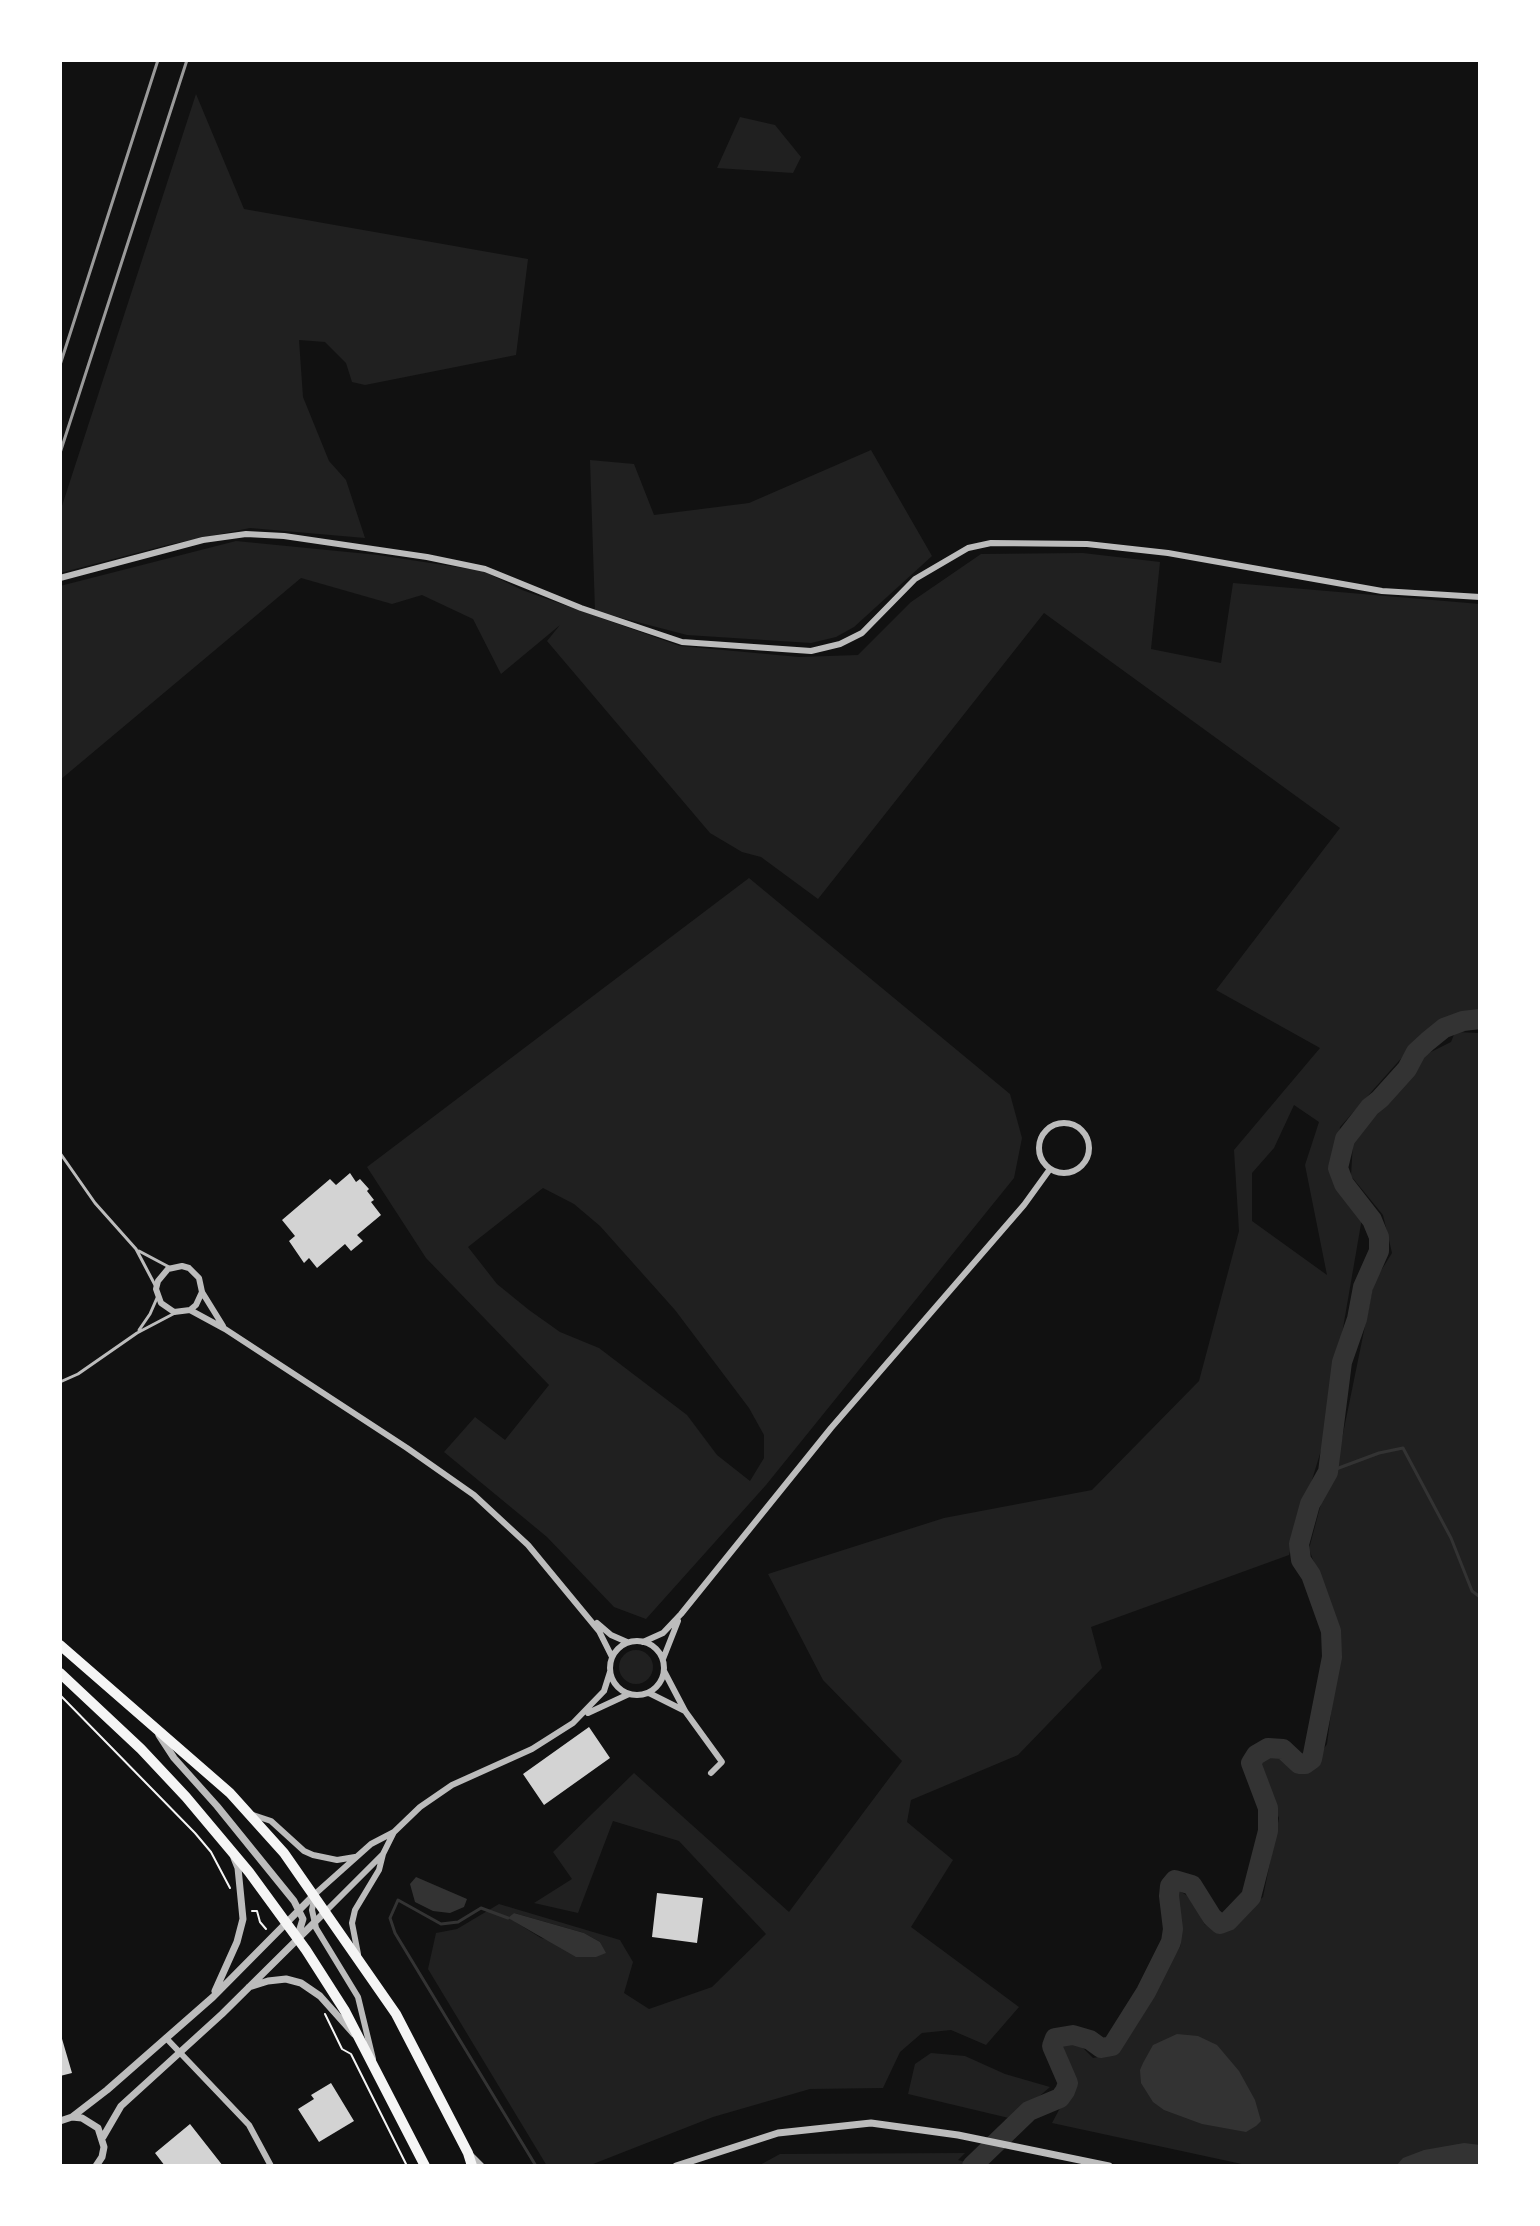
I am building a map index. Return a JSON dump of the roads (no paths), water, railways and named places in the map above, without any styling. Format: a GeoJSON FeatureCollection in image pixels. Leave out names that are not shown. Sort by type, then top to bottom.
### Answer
{"type":"FeatureCollection","features":[{"type":"Feature","properties":{"kind":"highway"},"geometry":{"type":"LineString","coordinates":[[60,1645],[202,1767],[249,1814],[315,1894],[396,2014],[472,2166]]}},
{"type":"Feature","properties":{"kind":"highway"},"geometry":{"type":"LineString","coordinates":[[60,1673],[141,1749],[229,1848],[286,1922],[341,2004],[425,2166]]}},
{"type":"Feature","properties":{"kind":"street"},"geometry":{"type":"LineString","coordinates":[[60,578],[203,540],[246,534],[284,536],[427,557],[485,569],[581,608],[682,642],[811,651],[840,644],[862,633],[915,579],[968,548],[991,543],[1087,544],[1168,553],[1382,591],[1480,597]]}},
{"type":"Feature","properties":{"kind":"street"},"geometry":{"type":"LineString","coordinates":[[1067,1122],[1080,1128],[1086,1134],[1089,1151],[1082,1166],[1066,1173],[1050,1169],[1044,1163],[1039,1146],[1045,1131],[1067,1122]]}},
{"type":"Feature","properties":{"kind":"street"},"geometry":{"type":"LineString","coordinates":[[578,1718],[609,1683],[612,1657],[619,1648],[663,1633],[681,1614],[831,1428],[1024,1205],[1050,1169]]}},
{"type":"Feature","properties":{"kind":"street"},"geometry":{"type":"LineString","coordinates":[[202,1292],[196,1305],[179,1312],[167,1309],[157,1292],[162,1274],[171,1268],[182,1266],[195,1272],[202,1292],[225,1329]]}},
{"type":"Feature","properties":{"kind":"street"},"geometry":{"type":"LineString","coordinates":[[190,1310],[225,1329],[474,1495],[528,1545],[599,1631],[612,1657]]}},
{"type":"Feature","properties":{"kind":"street"},"geometry":{"type":"LineString","coordinates":[[585,1613],[611,1635],[628,1643]]}},
{"type":"Feature","properties":{"kind":"street"},"geometry":{"type":"LineString","coordinates":[[681,1614],[665,1647],[664,1671],[685,1711],[722,1762],[711,1773]]}},
{"type":"Feature","properties":{"kind":"street"},"geometry":{"type":"LineString","coordinates":[[643,1642],[655,1648],[663,1659]]}},
{"type":"Feature","properties":{"kind":"street"},"geometry":{"type":"LineString","coordinates":[[649,1693],[659,1684],[664,1671]]}},
{"type":"Feature","properties":{"kind":"street"},"geometry":{"type":"LineString","coordinates":[[610,1672],[615,1684],[629,1694]]}},
{"type":"Feature","properties":{"kind":"street"},"geometry":{"type":"LineString","coordinates":[[60,2121],[72,2117],[107,2090],[213,1997],[286,1922],[371,1844],[394,1832],[420,1807],[452,1785],[532,1749],[578,1718],[629,1694],[649,1693],[685,1711]]}},
{"type":"Feature","properties":{"kind":"street"},"geometry":{"type":"LineString","coordinates":[[153,1728],[174,1758],[275,1875],[303,1919],[297,1937]]}},
{"type":"Feature","properties":{"kind":"street"},"geometry":{"type":"LineString","coordinates":[[249,1814],[271,1821],[304,1851],[313,1855],[337,1860],[357,1857]]}},
{"type":"Feature","properties":{"kind":"street"},"geometry":{"type":"LineString","coordinates":[[360,1961],[352,1923],[358,1901],[379,1870],[394,1832]]}},
{"type":"Feature","properties":{"kind":"street"},"geometry":{"type":"LineString","coordinates":[[213,1997],[237,1942],[243,1919],[238,1868],[229,1848]]}},
{"type":"Feature","properties":{"kind":"street"},"geometry":{"type":"LineString","coordinates":[[103,2137],[121,2106],[383,1854]]}},
{"type":"Feature","properties":{"kind":"street"},"geometry":{"type":"LineString","coordinates":[[315,1894],[312,1910],[314,1922],[358,1997],[374,2065]]}},
{"type":"Feature","properties":{"kind":"street"},"geometry":{"type":"LineString","coordinates":[[247,1988],[286,1979],[301,1983],[320,1996],[363,2045]]}},
{"type":"Feature","properties":{"kind":"street"},"geometry":{"type":"LineString","coordinates":[[166,2038],[249,2125],[271,2166]]}},
{"type":"Feature","properties":{"kind":"street"},"geometry":{"type":"LineString","coordinates":[[72,2117],[90,2121],[103,2137],[100,2165]]}},
{"type":"Feature","properties":{"kind":"street"},"geometry":{"type":"LineString","coordinates":[[676,2166],[778,2133],[871,2123],[958,2135],[1109,2166]]}},
{"type":"Feature","properties":{"kind":"street"},"geometry":{"type":"LineString","coordinates":[[468,2153],[481,2166]]}},
{"type":"Feature","properties":{"kind":"lane"},"geometry":{"type":"LineString","coordinates":[[60,1153],[95,1203],[136,1249],[157,1292],[150,1314],[137,1333]]}},
{"type":"Feature","properties":{"kind":"lane"},"geometry":{"type":"LineString","coordinates":[[136,1249],[171,1268]]}},
{"type":"Feature","properties":{"kind":"lane"},"geometry":{"type":"LineString","coordinates":[[60,1382],[78,1374],[137,1333],[179,1312]]}},
{"type":"Feature","properties":{"kind":"waterway"},"geometry":{"type":"LineString","coordinates":[[972,2166],[1029,2111],[1060,2098],[1065,2091],[1068,2083],[1052,2046],[1055,2038],[1073,2035],[1090,2040],[1101,2048],[1112,2046],[1146,1992],[1171,1942],[1173,1929],[1169,1896],[1170,1886],[1175,1880],[1192,1885],[1212,1917],[1220,1924],[1228,1921],[1251,1897],[1268,1831],[1268,1808],[1251,1763],[1256,1755],[1268,1748],[1283,1749],[1299,1764],[1312,1759],[1332,1657],[1331,1631],[1311,1575],[1301,1560],[1299,1544],[1310,1504],[1328,1472],[1342,1362],[1357,1319],[1363,1287],[1379,1251],[1379,1237],[1372,1220],[1344,1184],[1338,1168],[1345,1139],[1428,1041],[1444,1028],[1480,1019]]}},
{"type":"Feature","properties":{"kind":"waterway"},"geometry":{"type":"LineString","coordinates":[[1328,1472],[1379,1453],[1403,1448],[1451,1538],[1472,1591],[1480,1597]]}},
{"type":"Feature","properties":{"kind":"waterway"},"geometry":{"type":"LineString","coordinates":[[508,1918],[481,1908],[458,1922],[441,1924],[398,1900],[390,1918],[395,1933],[536,2166]]}},
{"type":"Feature","properties":{"kind":"railway"},"geometry":{"type":"LineString","coordinates":[[60,365],[158,60]]}},
{"type":"Feature","properties":{"kind":"railway"},"geometry":{"type":"LineString","coordinates":[[60,453],[187,60]]}}]}
